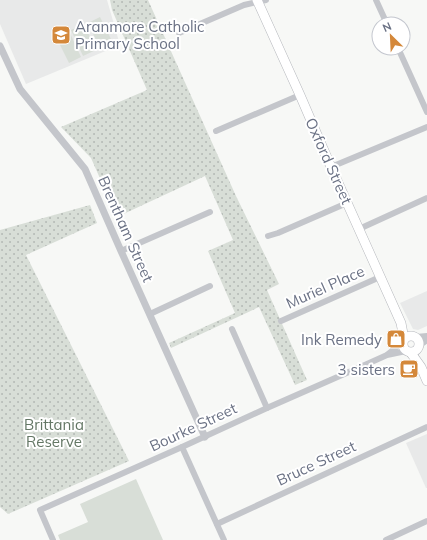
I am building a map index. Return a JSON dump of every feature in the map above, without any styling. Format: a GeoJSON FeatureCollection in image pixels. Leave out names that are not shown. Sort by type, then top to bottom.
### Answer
{"type":"FeatureCollection","features":[{"type":"Feature","properties":{"kind":"main road","name":"Oxford Street"},"geometry":{"type":"LineString","coordinates":[[260,1],[380,277],[401,323],[413,343]]}},
{"type":"Feature","properties":{"kind":"main road"},"geometry":{"type":"LineString","coordinates":[[413,343],[427,381]]}},
{"type":"Feature","properties":{"kind":"street"},"geometry":{"type":"LineString","coordinates":[[376,0],[383,16]]}},
{"type":"Feature","properties":{"kind":"street"},"geometry":{"type":"LineString","coordinates":[[179,33],[244,4],[260,1]]}},
{"type":"Feature","properties":{"kind":"street","name":"Brentham Street"},"geometry":{"type":"LineString","coordinates":[[0,46],[20,89],[85,169],[205,437]]}},
{"type":"Feature","properties":{"kind":"street"},"geometry":{"type":"LineString","coordinates":[[402,56],[427,112]]}},
{"type":"Feature","properties":{"kind":"street"},"geometry":{"type":"LineString","coordinates":[[216,131],[300,95]]}},
{"type":"Feature","properties":{"kind":"street"},"geometry":{"type":"LineString","coordinates":[[331,167],[427,127]]}},
{"type":"Feature","properties":{"kind":"street"},"geometry":{"type":"LineString","coordinates":[[359,228],[427,198]]}},
{"type":"Feature","properties":{"kind":"street"},"geometry":{"type":"LineString","coordinates":[[268,236],[347,202]]}},
{"type":"Feature","properties":{"kind":"street"},"geometry":{"type":"LineString","coordinates":[[121,251],[210,212]]}},
{"type":"Feature","properties":{"kind":"street","name":"Muriel Place"},"geometry":{"type":"LineString","coordinates":[[281,321],[380,277]]}},
{"type":"Feature","properties":{"kind":"street"},"geometry":{"type":"LineString","coordinates":[[150,314],[210,286]]}},
{"type":"Feature","properties":{"kind":"street"},"geometry":{"type":"LineString","coordinates":[[232,329],[267,408]]}},
{"type":"Feature","properties":{"kind":"street","name":"Bourke Street"},"geometry":{"type":"LineString","coordinates":[[53,540],[40,510],[427,336]]}},
{"type":"Feature","properties":{"kind":"street","name":"Bruce Street"},"geometry":{"type":"LineString","coordinates":[[217,524],[427,427]]}},
{"type":"Feature","properties":{"kind":"street"},"geometry":{"type":"LineString","coordinates":[[182,447],[224,540]]}},
{"type":"Feature","properties":{"kind":"street"},"geometry":{"type":"LineString","coordinates":[[386,540],[427,521]]}},
{"type":"Feature","properties":{"kind":"shaded area","name":"Aranmore Catholic Primary School"},"geometry":{"type":"Polygon","coordinates":[[[0,0],[107,0],[120,45],[26,84],[0,24],[0,0]]]}},
{"type":"Feature","properties":{"kind":"shaded area"},"geometry":{"type":"Polygon","coordinates":[[[427,291],[427,326],[418,330],[413,329],[400,303],[427,291]]]}},
{"type":"Feature","properties":{"kind":"shaded area"},"geometry":{"type":"Polygon","coordinates":[[[427,434],[427,488],[426,488],[406,443],[427,434]]]}},
{"type":"Feature","properties":{"kind":"green space"},"geometry":{"type":"Polygon","coordinates":[[[110,0],[148,0],[236,196],[279,284],[267,290],[307,380],[295,385],[259,307],[171,348],[169,343],[235,313],[208,251],[233,240],[205,176],[117,217],[91,158],[61,127],[147,90],[112,10],[110,0]]]}},
{"type":"Feature","properties":{"kind":"green space"},"geometry":{"type":"Polygon","coordinates":[[[100,17],[113,43],[100,49],[88,23],[100,17]]]}},
{"type":"Feature","properties":{"kind":"green space"},"geometry":{"type":"Polygon","coordinates":[[[84,24],[96,50],[83,56],[71,30],[84,24]]]}},
{"type":"Feature","properties":{"kind":"green space"},"geometry":{"type":"Polygon","coordinates":[[[69,31],[81,57],[69,63],[56,37],[69,31]]]}},
{"type":"Feature","properties":{"kind":"green space","name":"Brittania Reserve"},"geometry":{"type":"Polygon","coordinates":[[[90,205],[97,223],[26,255],[129,461],[8,514],[0,507],[0,230],[90,205]]]}},
{"type":"Feature","properties":{"kind":"green space"},"geometry":{"type":"Polygon","coordinates":[[[136,479],[163,540],[60,540],[58,535],[88,522],[80,504],[136,479]]]}},
{"type":"Feature","properties":{"kind":"place","name":"Aranmore Catholic Primary School"},"geometry":{"type":"Point","coordinates":[61,35]}},
{"type":"Feature","properties":{"kind":"place","name":"Ink Remedy"},"geometry":{"type":"Point","coordinates":[396,339]}},
{"type":"Feature","properties":{"kind":"place","name":"3 sisters"},"geometry":{"type":"Point","coordinates":[409,369]}}]}
